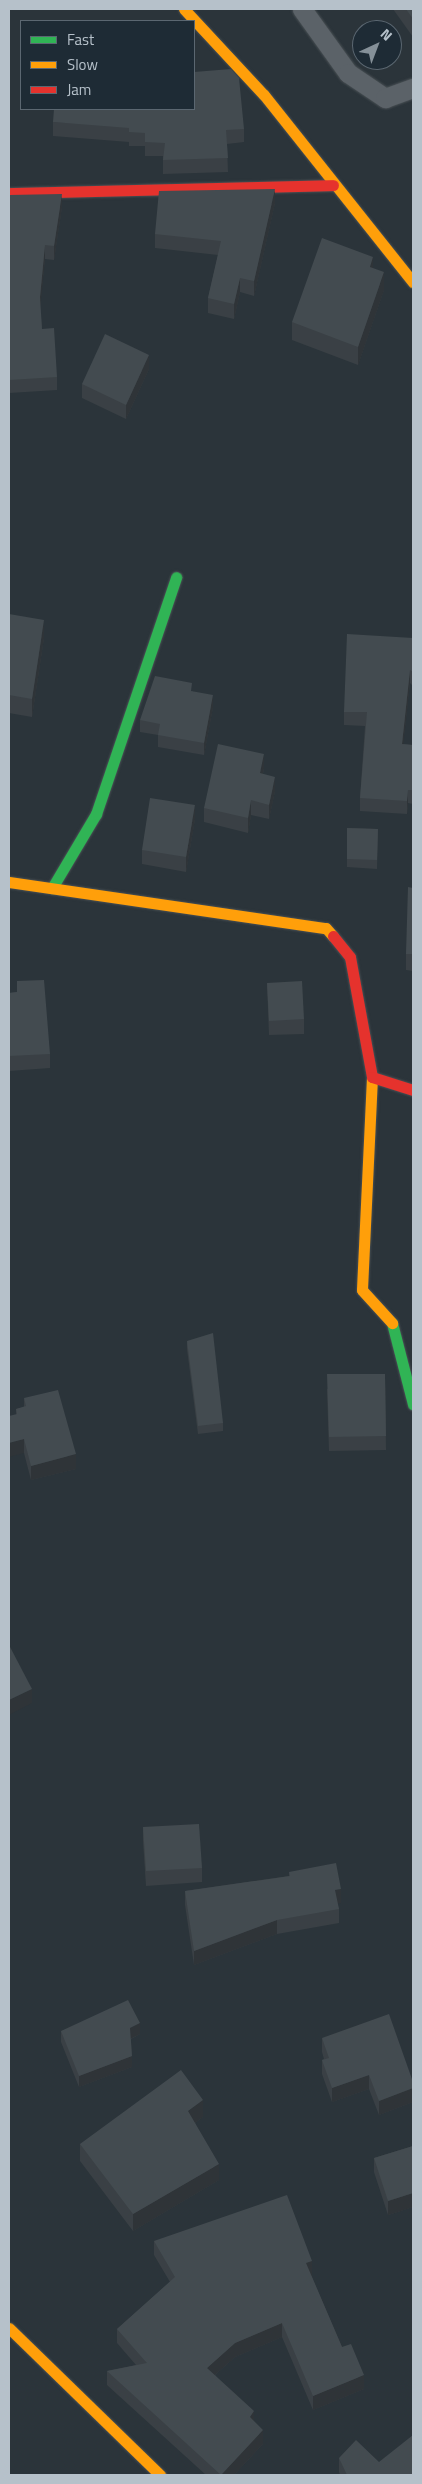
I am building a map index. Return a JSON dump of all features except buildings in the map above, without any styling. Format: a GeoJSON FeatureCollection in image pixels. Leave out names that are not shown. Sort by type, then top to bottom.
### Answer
{"type":"FeatureCollection","features":[{"type":"Feature","properties":{"kind":"street"},"geometry":{"type":"LineString","coordinates":[[184,9],[194,20]]}},
{"type":"Feature","properties":{"kind":"street"},"geometry":{"type":"LineString","coordinates":[[195,21],[264,95],[333,185],[413,282]]}},
{"type":"Feature","properties":{"kind":"street"},"geometry":{"type":"LineString","coordinates":[[9,193],[333,185]]}},
{"type":"Feature","properties":{"kind":"street"},"geometry":{"type":"LineString","coordinates":[[52,888],[96,814],[176,577]]}},
{"type":"Feature","properties":{"kind":"street"},"geometry":{"type":"LineString","coordinates":[[9,882],[326,928],[350,957],[372,1077],[362,1290],[390,1320],[413,1404]]}},
{"type":"Feature","properties":{"kind":"street"},"geometry":{"type":"LineString","coordinates":[[372,1077],[413,1090]]}},
{"type":"Feature","properties":{"kind":"street"},"geometry":{"type":"LineString","coordinates":[[9,2328],[160,2475]]}},
{"type":"Feature","properties":{"kind":"lane"},"geometry":{"type":"LineString","coordinates":[[302,9],[348,74],[385,98],[413,88]]}},
{"type":"Feature","properties":{"kind":"traffic: fast"},"geometry":{"type":"LineString","coordinates":[[52,888],[96,814],[176,577]]}},
{"type":"Feature","properties":{"kind":"traffic: fast"},"geometry":{"type":"LineString","coordinates":[[392,1323],[413,1404]]}},
{"type":"Feature","properties":{"kind":"traffic: slow"},"geometry":{"type":"LineString","coordinates":[[184,9],[194,20]]}},
{"type":"Feature","properties":{"kind":"traffic: slow"},"geometry":{"type":"LineString","coordinates":[[195,21],[264,95],[413,282]]}},
{"type":"Feature","properties":{"kind":"traffic: slow"},"geometry":{"type":"LineString","coordinates":[[9,882],[326,928],[333,936]]}},
{"type":"Feature","properties":{"kind":"traffic: slow"},"geometry":{"type":"LineString","coordinates":[[372,1077],[362,1290],[392,1323]]}},
{"type":"Feature","properties":{"kind":"traffic: slow"},"geometry":{"type":"LineString","coordinates":[[9,2328],[160,2475]]}},
{"type":"Feature","properties":{"kind":"traffic: jam"},"geometry":{"type":"LineString","coordinates":[[9,193],[333,185]]}},
{"type":"Feature","properties":{"kind":"traffic: jam"},"geometry":{"type":"LineString","coordinates":[[333,936],[350,957],[372,1077],[413,1090]]}}]}
